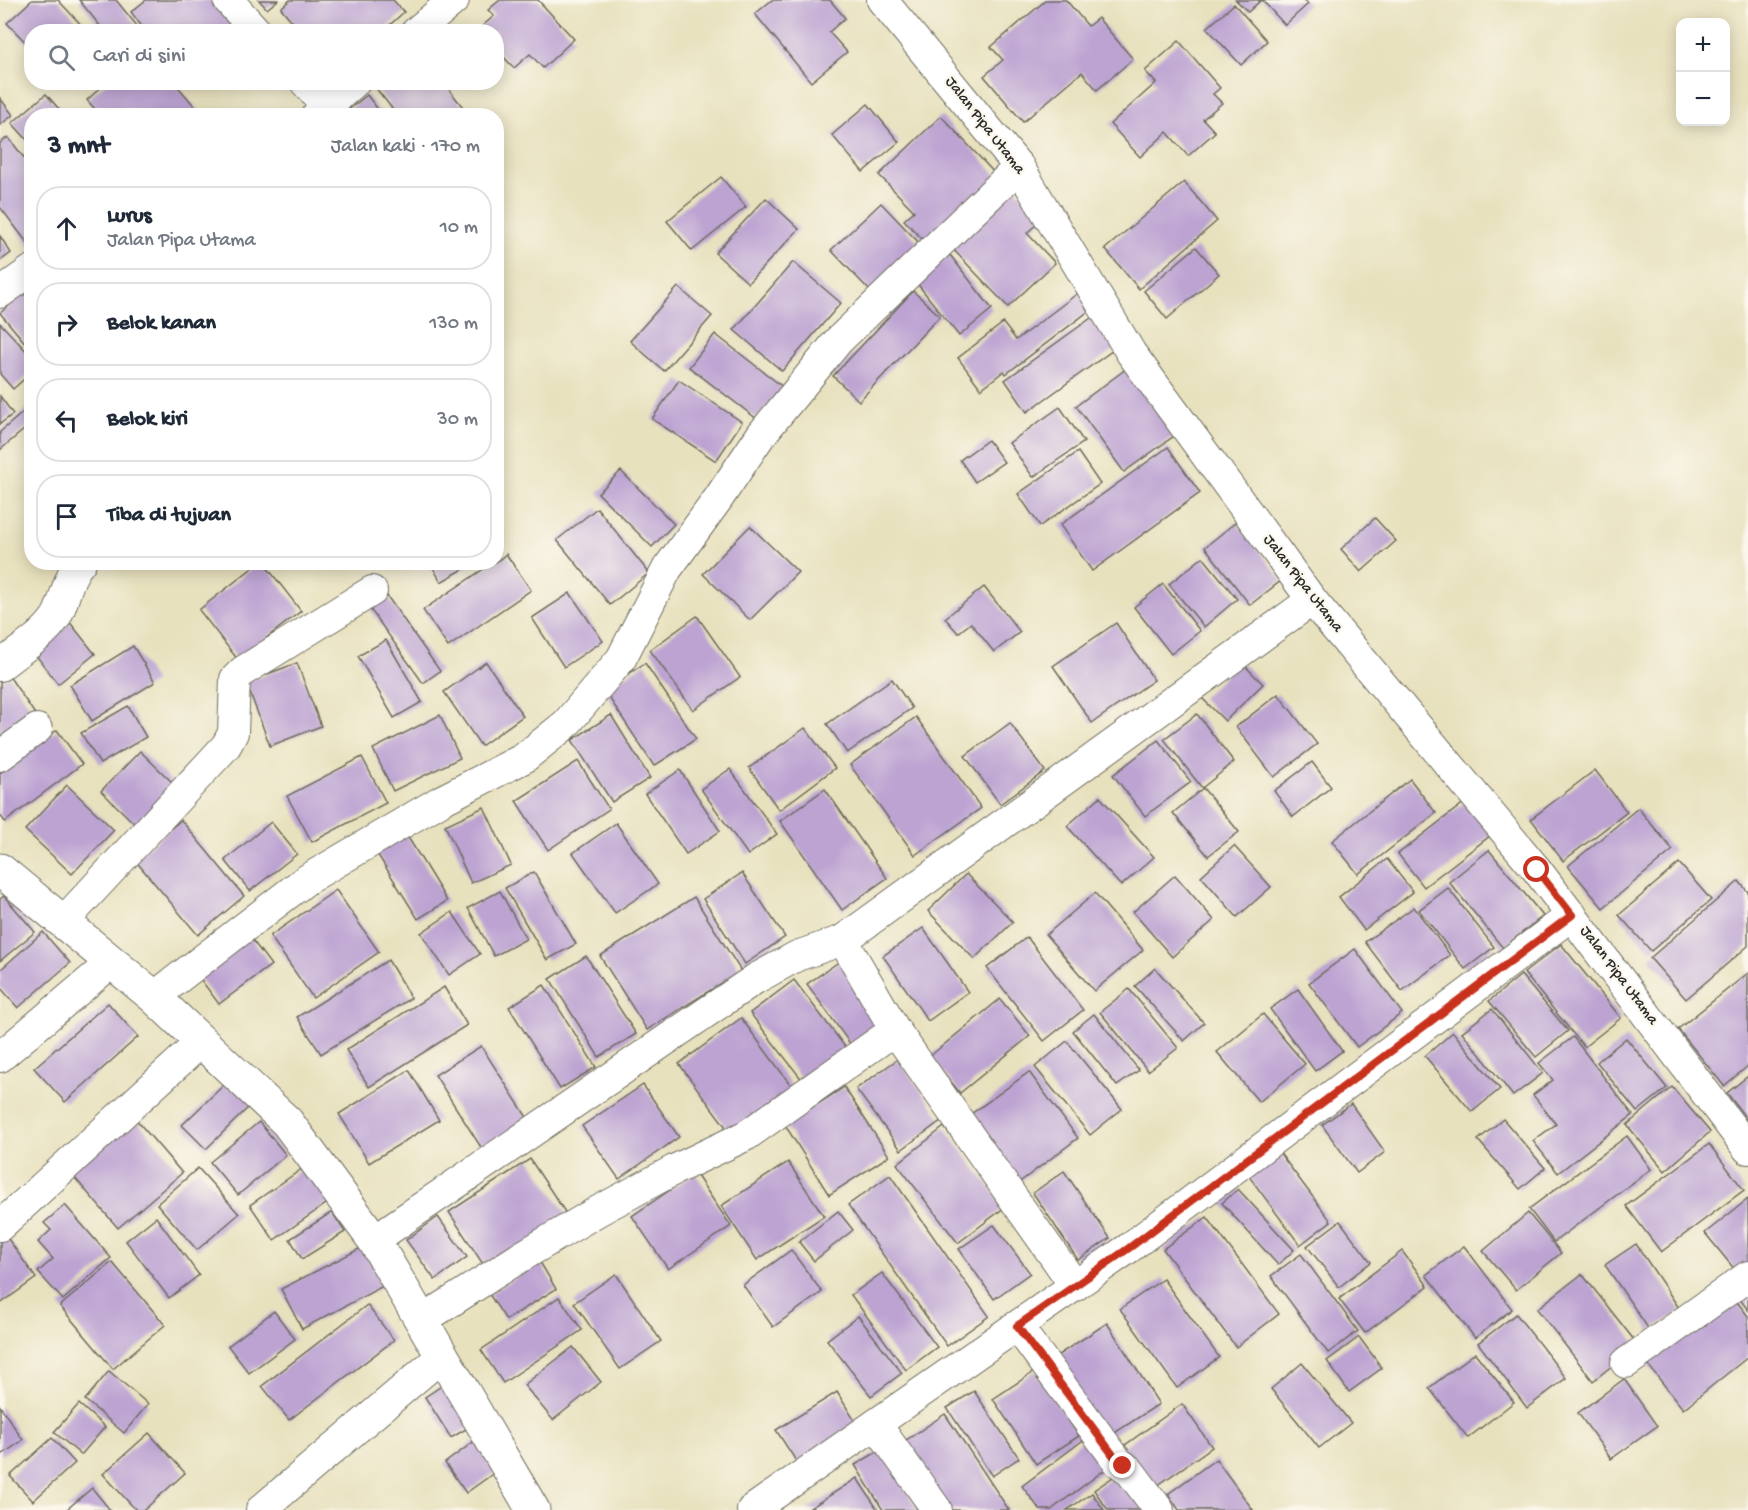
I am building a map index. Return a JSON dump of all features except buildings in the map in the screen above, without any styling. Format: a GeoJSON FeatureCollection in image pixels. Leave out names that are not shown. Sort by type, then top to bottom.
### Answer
{"type":"FeatureCollection","features":[{"type":"Feature","properties":{"kind":"street"},"geometry":{"type":"LineString","coordinates":[[228,0],[250,24]]}},
{"type":"Feature","properties":{"kind":"street"},"geometry":{"type":"LineString","coordinates":[[426,24],[454,0]]}},
{"type":"Feature","properties":{"kind":"street","name":"Jalan Pipa Utama"},"geometry":{"type":"LineString","coordinates":[[882,0],[1019,167],[1131,353],[1312,600],[1572,915],[1747,1145]]}},
{"type":"Feature","properties":{"kind":"street"},"geometry":{"type":"LineString","coordinates":[[309,90],[319,108]]}},
{"type":"Feature","properties":{"kind":"street"},"geometry":{"type":"LineString","coordinates":[[325,108],[346,90]]}},
{"type":"Feature","properties":{"kind":"street"},"geometry":{"type":"LineString","coordinates":[[154,997],[306,880],[442,800],[524,758],[566,724],[621,659],[667,568],[718,499],[761,435],[838,341],[1019,167]]}},
{"type":"Feature","properties":{"kind":"street"},"geometry":{"type":"LineString","coordinates":[[0,293],[24,276]]}},
{"type":"Feature","properties":{"kind":"street"},"geometry":{"type":"LineString","coordinates":[[0,666],[42,633],[56,616],[68,581],[76,570]]}},
{"type":"Feature","properties":{"kind":"street"},"geometry":{"type":"LineString","coordinates":[[63,922],[226,746],[233,733],[235,679],[243,671],[372,591]]}},
{"type":"Feature","properties":{"kind":"street"},"geometry":{"type":"LineString","coordinates":[[374,1240],[755,979],[797,956],[843,940],[1312,600]]}},
{"type":"Feature","properties":{"kind":"street"},"geometry":{"type":"LineString","coordinates":[[0,756],[37,729]]}},
{"type":"Feature","properties":{"kind":"street"},"geometry":{"type":"LineString","coordinates":[[0,870],[154,997],[287,1122],[374,1240],[533,1510]]}},
{"type":"Feature","properties":{"kind":"street"},"geometry":{"type":"LineString","coordinates":[[752,1510],[1148,1234],[1572,915]]}},
{"type":"Feature","properties":{"kind":"street"},"geometry":{"type":"LineString","coordinates":[[843,940],[895,1030],[1075,1286]]}},
{"type":"Feature","properties":{"kind":"street"},"geometry":{"type":"LineString","coordinates":[[0,1058],[112,962]]}},
{"type":"Feature","properties":{"kind":"street"},"geometry":{"type":"LineString","coordinates":[[422,1321],[519,1258],[598,1211],[674,1170],[747,1135],[895,1030]]}},
{"type":"Feature","properties":{"kind":"street"},"geometry":{"type":"LineString","coordinates":[[0,1226],[202,1041]]}},
{"type":"Feature","properties":{"kind":"street"},"geometry":{"type":"LineString","coordinates":[[1626,1363],[1748,1276]]}},
{"type":"Feature","properties":{"kind":"street"},"geometry":{"type":"LineString","coordinates":[[1017,1326],[1119,1463],[1129,1470],[1159,1510]]}},
{"type":"Feature","properties":{"kind":"street"},"geometry":{"type":"LineString","coordinates":[[261,1510],[442,1356]]}},
{"type":"Feature","properties":{"kind":"street"},"geometry":{"type":"LineString","coordinates":[[876,1424],[937,1510]]}},
{"type":"Feature","properties":{"kind":"route"},"geometry":{"type":"LineString","coordinates":[[1123,1466],[1017,1326],[1129,1248],[1572,915],[1537,870]]}}]}
